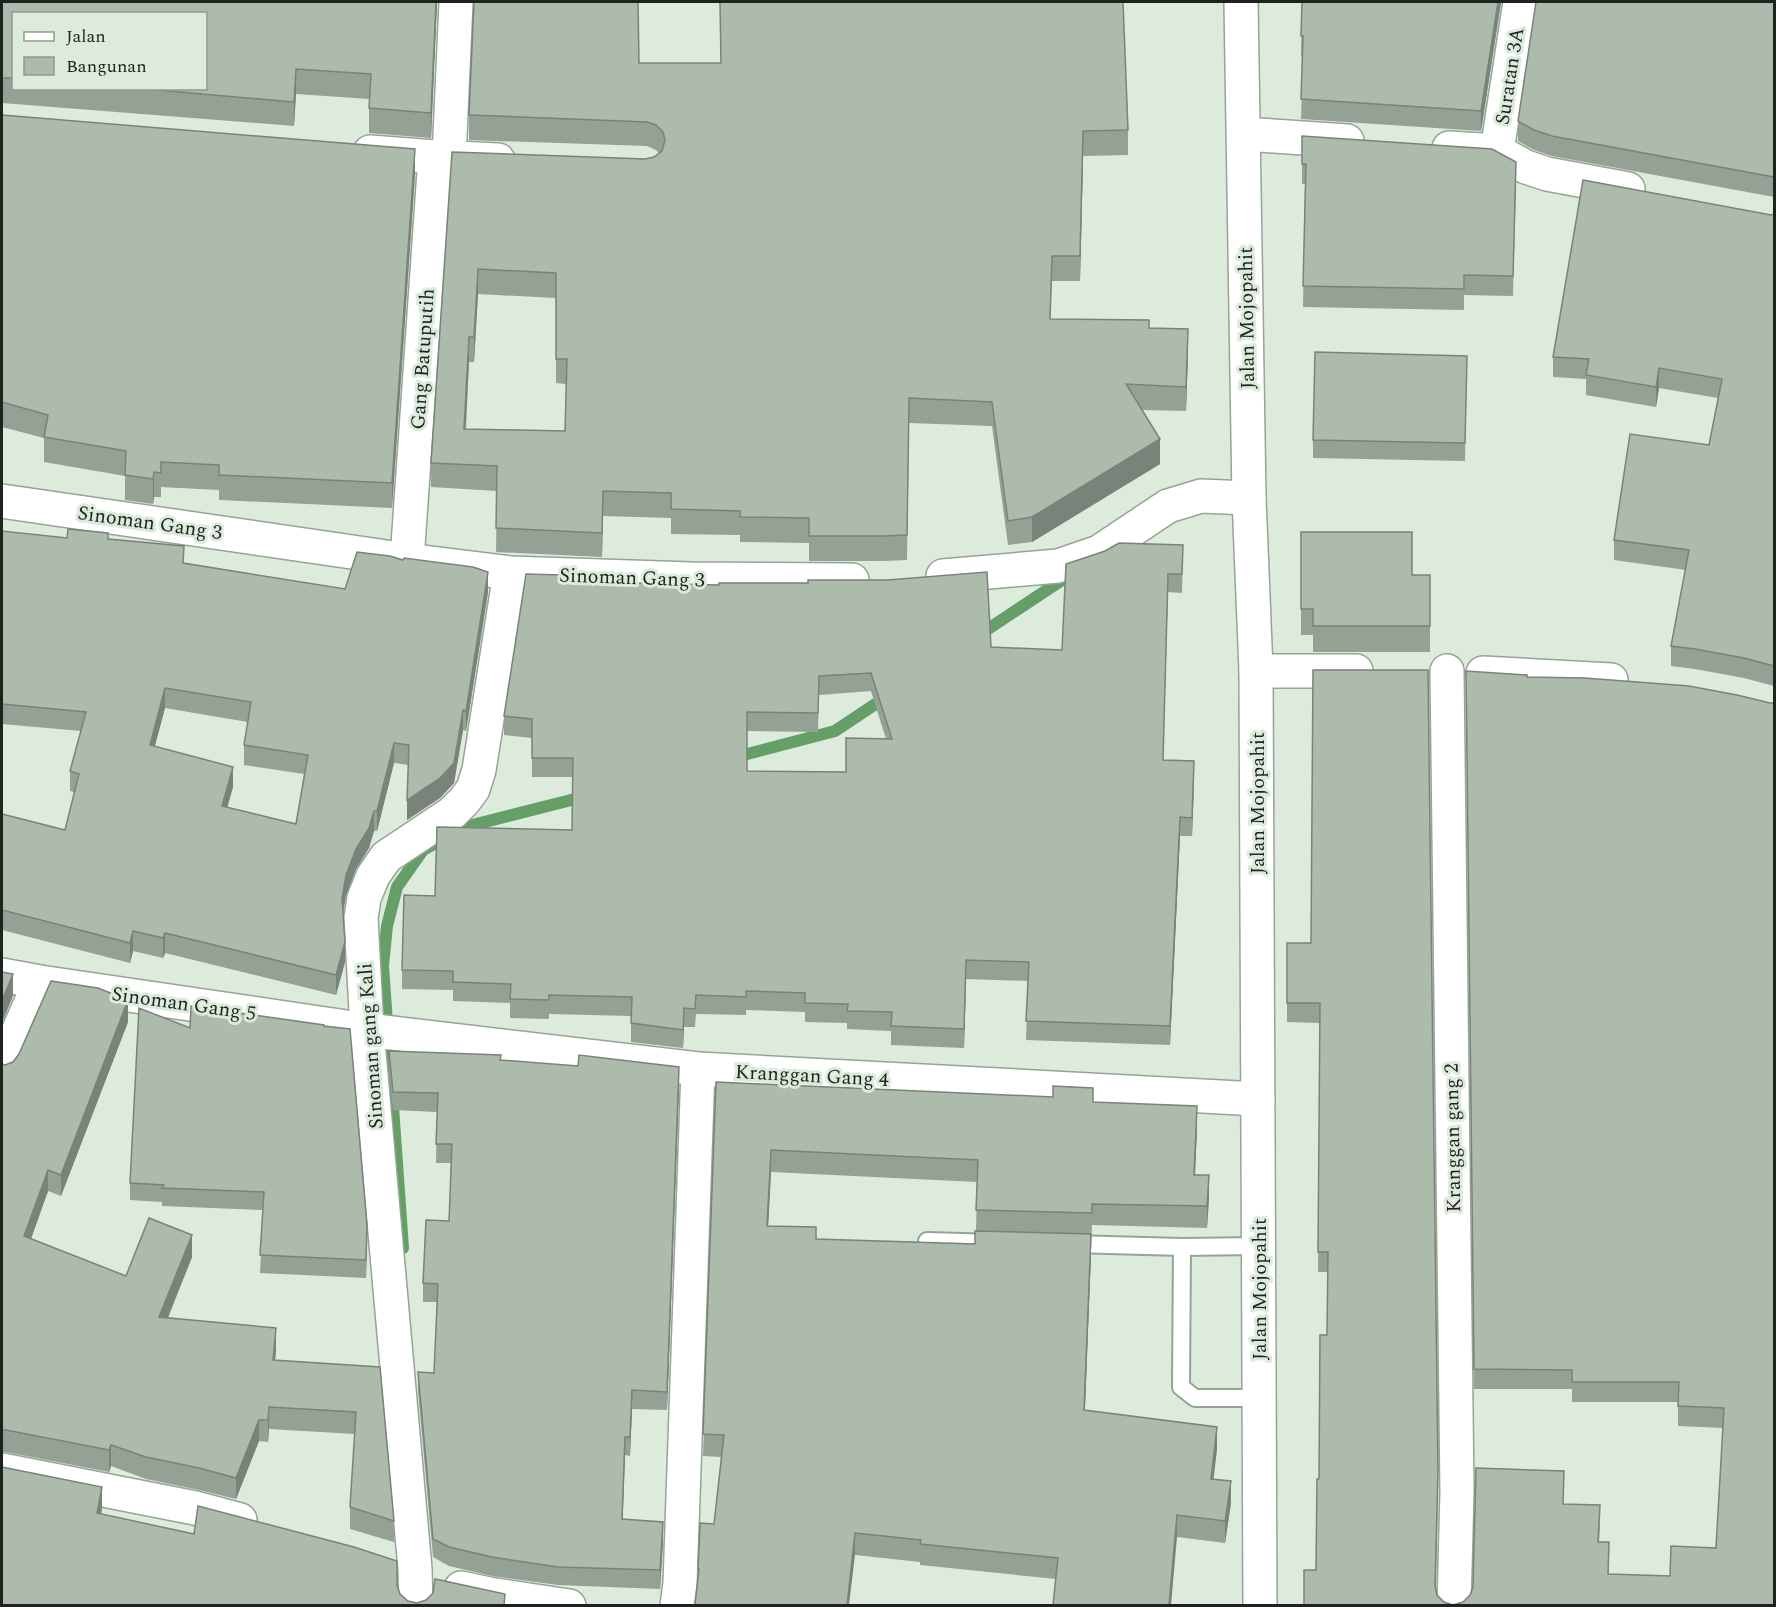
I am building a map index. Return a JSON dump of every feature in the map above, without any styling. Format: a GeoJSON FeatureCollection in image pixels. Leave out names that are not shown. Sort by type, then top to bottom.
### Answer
{"type":"FeatureCollection","features":[{"type":"Feature","properties":{"kind":"street","name":"Gang Batuputih"},"geometry":{"type":"LineString","coordinates":[[407,560],[456,2]]}},
{"type":"Feature","properties":{"kind":"street","name":"Jalan Mojopahit"},"geometry":{"type":"LineString","coordinates":[[1241,2],[1249,498],[1256,670],[1260,1605]]}},
{"type":"Feature","properties":{"kind":"street","name":"Suratan 3A"},"geometry":{"type":"LineString","coordinates":[[1497,151],[1520,2]]}},
{"type":"Feature","properties":{"kind":"street"},"geometry":{"type":"LineString","coordinates":[[1244,135],[1370,143]]}},
{"type":"Feature","properties":{"kind":"street"},"geometry":{"type":"LineString","coordinates":[[1416,146],[1497,151],[1526,167],[1546,174],[1660,195]]}},
{"type":"Feature","properties":{"kind":"street"},"geometry":{"type":"LineString","coordinates":[[342,150],[442,158],[530,161]]}},
{"type":"Feature","properties":{"kind":"street","name":"Sinoman Gang 3"},"geometry":{"type":"LineString","coordinates":[[2,501],[510,573],[692,579],[898,579],[1058,566],[1099,552],[1167,506],[1201,496],[1249,498]]}},
{"type":"Feature","properties":{"kind":"street","name":"Sinoman gang Kali"},"geometry":{"type":"LineString","coordinates":[[416,1605],[428,1576],[367,1030],[361,918],[364,898],[373,876],[386,857],[452,813],[473,789],[479,770],[510,573]]}},
{"type":"Feature","properties":{"kind":"street"},"geometry":{"type":"LineString","coordinates":[[1256,670],[1447,670],[1637,682]]}},
{"type":"Feature","properties":{"kind":"street","name":"Kranggan gang 2"},"geometry":{"type":"LineString","coordinates":[[1447,670],[1456,1467],[1454,1605]]}},
{"type":"Feature","properties":{"kind":"street","name":"Sinoman Gang 5"},"geometry":{"type":"LineString","coordinates":[[2,975],[367,1030]]}},
{"type":"Feature","properties":{"kind":"street"},"geometry":{"type":"LineString","coordinates":[[2,1068],[40,982]]}},
{"type":"Feature","properties":{"kind":"street","name":"Kranggan Gang 4"},"geometry":{"type":"LineString","coordinates":[[367,1030],[698,1069],[1258,1099]]}},
{"type":"Feature","properties":{"kind":"street"},"geometry":{"type":"LineString","coordinates":[[677,1605],[680,1582],[698,1069]]}},
{"type":"Feature","properties":{"kind":"street"},"geometry":{"type":"LineString","coordinates":[[2,1470],[195,1508],[272,1528]]}},
{"type":"Feature","properties":{"kind":"street"},"geometry":{"type":"LineString","coordinates":[[381,1558],[428,1576],[489,1594],[569,1605]]}},
{"type":"Feature","properties":{"kind":"lane"},"geometry":{"type":"LineString","coordinates":[[927,1242],[1008,1243]]}},
{"type":"Feature","properties":{"kind":"lane"},"geometry":{"type":"LineString","coordinates":[[1055,1244],[1259,1246]]}},
{"type":"Feature","properties":{"kind":"lane"},"geometry":{"type":"LineString","coordinates":[[1182,1247],[1181,1387],[1195,1398],[1259,1398]]}},
{"type":"Feature","properties":{"kind":"building"},"geometry":{"type":"Polygon","coordinates":[[[2,2],[436,2],[431,113],[369,108],[371,74],[296,69],[294,102],[158,90],[207,90],[207,12],[12,12],[12,78],[2,78],[2,2]]]}},
{"type":"Feature","properties":{"kind":"building"},"geometry":{"type":"Polygon","coordinates":[[[474,2],[638,2],[639,63],[721,63],[720,2],[1123,2],[1128,130],[1083,131],[1080,256],[1052,256],[1050,319],[1149,320],[1149,328],[1188,329],[1186,387],[1126,384],[1160,439],[1032,517],[1008,521],[992,402],[909,398],[907,535],[809,536],[809,518],[740,517],[740,511],[671,509],[671,493],[603,491],[602,533],[496,528],[497,466],[431,463],[452,152],[645,159],[654,157],[662,151],[665,140],[663,132],[656,125],[647,122],[469,115],[474,2]],[[478,269],[474,337],[469,337],[464,429],[565,431],[567,359],[556,359],[556,273],[478,269]]]}},
{"type":"Feature","properties":{"kind":"building"},"geometry":{"type":"Polygon","coordinates":[[[1302,2],[1498,2],[1481,111],[1301,99],[1302,2]]]}},
{"type":"Feature","properties":{"kind":"building"},"geometry":{"type":"Polygon","coordinates":[[[1536,2],[1774,2],[1774,177],[1552,136],[1518,121],[1536,2]]]}},
{"type":"Feature","properties":{"kind":"building"},"geometry":{"type":"Polygon","coordinates":[[[2,115],[415,149],[392,483],[219,475],[219,465],[161,462],[161,473],[154,472],[153,479],[125,475],[126,451],[44,437],[48,415],[2,402],[2,115]]]}},
{"type":"Feature","properties":{"kind":"building"},"geometry":{"type":"Polygon","coordinates":[[[1302,136],[1492,149],[1516,162],[1513,276],[1464,275],[1464,289],[1303,286],[1306,164],[1302,164],[1302,136]]]}},
{"type":"Feature","properties":{"kind":"building"},"geometry":{"type":"Polygon","coordinates":[[[1583,180],[1774,214],[1774,666],[1744,658],[1671,646],[1689,550],[1614,540],[1630,434],[1709,445],[1722,379],[1659,368],[1656,387],[1586,375],[1589,359],[1553,357],[1583,180]]]}},
{"type":"Feature","properties":{"kind":"building"},"geometry":{"type":"Polygon","coordinates":[[[1315,352],[1467,356],[1465,443],[1313,440],[1315,352]]]}},
{"type":"Feature","properties":{"kind":"building"},"geometry":{"type":"Polygon","coordinates":[[[68,529],[108,533],[108,539],[184,546],[183,563],[345,589],[357,552],[403,560],[404,558],[473,567],[488,572],[466,711],[463,710],[454,763],[440,778],[407,800],[409,745],[394,743],[377,811],[374,811],[369,828],[356,849],[346,875],[342,899],[345,942],[336,975],[165,933],[163,938],[133,931],[130,943],[2,910],[2,814],[65,830],[79,774],[70,771],[86,712],[2,704],[2,531],[67,538],[68,529]],[[165,688],[150,745],[233,767],[222,806],[296,824],[308,755],[244,745],[251,702],[165,688]]]}},
{"type":"Feature","properties":{"kind":"building"},"geometry":{"type":"Polygon","coordinates":[[[1301,532],[1412,532],[1412,575],[1430,575],[1430,626],[1313,626],[1313,609],[1301,609],[1301,532]]]}},
{"type":"Feature","properties":{"kind":"building"},"geometry":{"type":"Polygon","coordinates":[[[1119,543],[1183,545],[1182,574],[1168,574],[1163,760],[1194,761],[1192,818],[1180,817],[1170,1026],[1026,1021],[1029,962],[966,960],[964,1029],[891,1026],[892,1012],[847,1011],[848,1004],[805,1003],[805,993],[746,991],[746,997],[696,995],[695,1009],[684,1008],[683,1030],[631,1023],[632,997],[549,995],[549,1000],[510,999],[511,984],[453,982],[453,971],[402,970],[404,895],[435,896],[437,827],[572,830],[573,758],[532,758],[532,719],[504,716],[526,574],[600,576],[600,582],[719,585],[719,583],[808,583],[808,580],[888,580],[987,572],[991,647],[1062,650],[1066,564],[1105,551],[1119,543]],[[871,673],[819,676],[818,713],[747,712],[747,771],[846,772],[846,738],[892,739],[871,673]]]}},
{"type":"Feature","properties":{"kind":"building"},"geometry":{"type":"Polygon","coordinates":[[[1313,670],[1428,670],[1438,1471],[1435,1586],[1437,1595],[1444,1602],[1453,1605],[1304,1605],[1304,1570],[1316,1570],[1320,1335],[1327,1335],[1328,1252],[1318,1252],[1320,1003],[1287,1003],[1287,943],[1311,943],[1313,670]]]}},
{"type":"Feature","properties":{"kind":"building"},"geometry":{"type":"Polygon","coordinates":[[[1466,671],[1527,675],[1527,677],[1585,678],[1689,686],[1774,703],[1774,1605],[1453,1605],[1463,1602],[1470,1595],[1473,1587],[1476,1468],[1564,1471],[1563,1504],[1600,1505],[1598,1542],[1609,1542],[1608,1574],[1670,1576],[1671,1546],[1716,1548],[1724,1408],[1678,1406],[1679,1382],[1572,1382],[1572,1370],[1474,1369],[1466,671]]]}},
{"type":"Feature","properties":{"kind":"building"},"geometry":{"type":"Polygon","coordinates":[[[2,972],[13,974],[2,1001],[2,972]]]}},
{"type":"Feature","properties":{"kind":"building"},"geometry":{"type":"Polygon","coordinates":[[[51,981],[98,988],[128,1000],[61,1175],[48,1170],[24,1236],[126,1276],[149,1218],[192,1235],[159,1317],[276,1328],[273,1360],[380,1367],[394,1521],[350,1507],[356,1412],[269,1407],[268,1420],[259,1420],[236,1478],[146,1457],[111,1445],[109,1450],[2,1430],[2,1064],[13,1062],[19,1054],[51,981]]]}},
{"type":"Feature","properties":{"kind":"building"},"geometry":{"type":"Polygon","coordinates":[[[191,1006],[350,1029],[367,1225],[366,1260],[260,1255],[264,1192],[162,1188],[164,1185],[130,1183],[139,1008],[190,1028],[191,1006]]]}},
{"type":"Feature","properties":{"kind":"building"},"geometry":{"type":"Polygon","coordinates":[[[389,1051],[501,1055],[500,1060],[578,1066],[579,1055],[679,1067],[667,1392],[632,1390],[630,1437],[625,1437],[622,1519],[663,1522],[660,1570],[558,1567],[492,1557],[449,1547],[433,1539],[418,1372],[434,1373],[438,1284],[423,1283],[426,1220],[449,1221],[452,1144],[436,1144],[438,1093],[393,1092],[389,1051]]]}},
{"type":"Feature","properties":{"kind":"building"},"geometry":{"type":"Polygon","coordinates":[[[716,1082],[1053,1097],[1053,1086],[1093,1088],[1093,1102],[1197,1106],[1194,1175],[1209,1175],[1207,1206],[1092,1204],[1092,1213],[976,1210],[978,1160],[771,1150],[767,1226],[816,1227],[816,1239],[975,1244],[975,1231],[1091,1234],[1084,1410],[1217,1427],[1211,1479],[1231,1481],[1225,1521],[1177,1515],[1169,1605],[1053,1605],[1058,1558],[920,1544],[921,1540],[855,1533],[847,1605],[695,1605],[699,1569],[700,1523],[714,1524],[724,1435],[703,1434],[716,1082]]]}},
{"type":"Feature","properties":{"kind":"building"},"geometry":{"type":"Polygon","coordinates":[[[2,1467],[102,1487],[97,1513],[194,1534],[198,1506],[354,1547],[397,1561],[397,1585],[400,1594],[408,1601],[417,1603],[426,1600],[433,1593],[435,1579],[505,1594],[504,1605],[2,1605],[2,1467]]]}},
{"type":"Feature","properties":{"kind":"waterway"},"geometry":{"type":"LineString","coordinates":[[976,637],[1071,574]]}},
{"type":"Feature","properties":{"kind":"waterway"},"geometry":{"type":"LineString","coordinates":[[732,758],[835,731],[889,695]]}},
{"type":"Feature","properties":{"kind":"waterway"},"geometry":{"type":"LineString","coordinates":[[451,833],[457,829],[587,796]]}},
{"type":"Feature","properties":{"kind":"waterway"},"geometry":{"type":"LineString","coordinates":[[403,1248],[383,966],[387,926],[397,887],[423,850],[434,844]]}}]}
